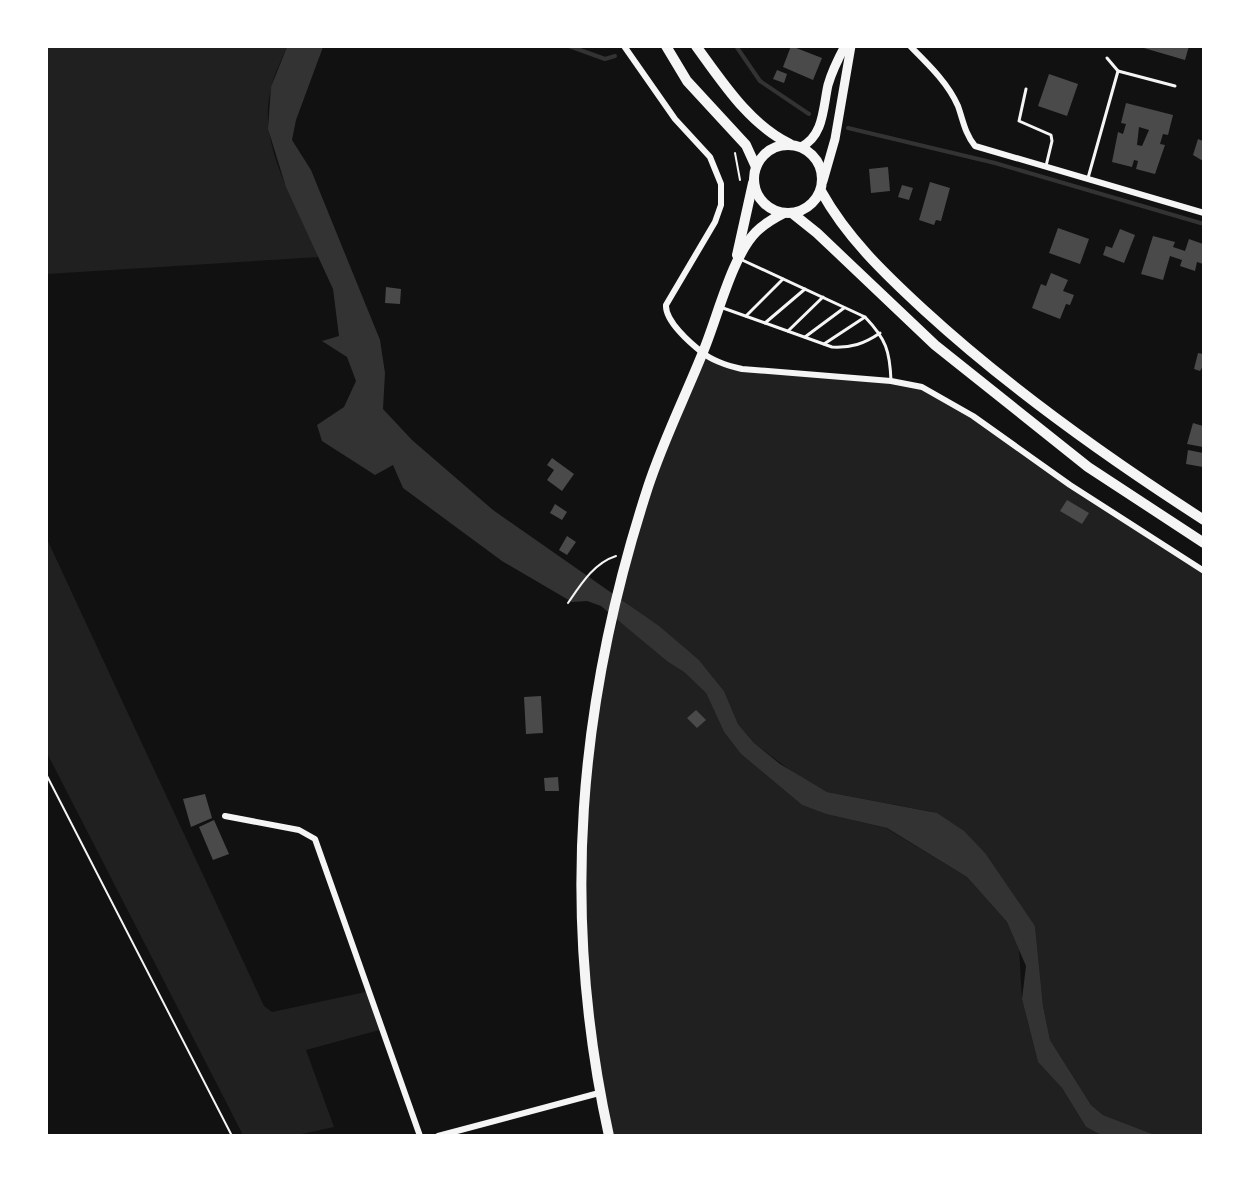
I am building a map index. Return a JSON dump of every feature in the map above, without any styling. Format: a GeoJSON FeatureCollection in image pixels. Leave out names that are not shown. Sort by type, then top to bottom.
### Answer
{"type":"FeatureCollection","features":[{"type":"Feature","properties":{"kind":"main road"},"geometry":{"type":"LineString","coordinates":[[666,46],[687,81],[746,145],[756,167]]}},
{"type":"Feature","properties":{"kind":"main road"},"geometry":{"type":"LineString","coordinates":[[696,46],[753,118],[770,134],[796,146],[818,160],[822,186],[861,248],[950,333],[995,371],[1095,446],[1203,520]]}},
{"type":"Feature","properties":{"kind":"main road"},"geometry":{"type":"LineString","coordinates":[[609,1136],[599,1093],[581,928],[579,859],[594,701],[605,638],[648,485],[721,308],[737,262],[756,167],[766,152],[782,145],[796,146],[809,143],[820,124],[833,70],[845,46]]}},
{"type":"Feature","properties":{"kind":"main road"},"geometry":{"type":"LineString","coordinates":[[737,262],[757,230],[812,203],[822,186],[835,139],[851,46]]}},
{"type":"Feature","properties":{"kind":"main road"},"geometry":{"type":"LineString","coordinates":[[754,182],[763,203],[788,213],[817,233],[934,345],[1088,467],[1203,543]]}},
{"type":"Feature","properties":{"kind":"street"},"geometry":{"type":"LineString","coordinates":[[624,46],[675,119],[710,158],[718,171],[721,205],[715,222],[666,305],[666,312],[670,319],[703,353],[725,365],[742,369],[891,381],[922,387],[940,396],[1203,571]]}},
{"type":"Feature","properties":{"kind":"street"},"geometry":{"type":"LineString","coordinates":[[910,46],[948,88],[958,106],[965,131],[975,146],[1203,213]]}},
{"type":"Feature","properties":{"kind":"street"},"geometry":{"type":"LineString","coordinates":[[225,816],[299,830],[315,839],[420,1136]]}},
{"type":"Feature","properties":{"kind":"street"},"geometry":{"type":"LineString","coordinates":[[438,1136],[599,1093]]}},
{"type":"Feature","properties":{"kind":"lane"},"geometry":{"type":"LineString","coordinates":[[1107,58],[1118,71],[1175,86]]}},
{"type":"Feature","properties":{"kind":"lane"},"geometry":{"type":"LineString","coordinates":[[1088,179],[1118,71]]}},
{"type":"Feature","properties":{"kind":"lane"},"geometry":{"type":"LineString","coordinates":[[1026,89],[1019,121],[1051,135],[1052,141],[1046,168]]}},
{"type":"Feature","properties":{"kind":"lane"},"geometry":{"type":"LineString","coordinates":[[737,262],[783,279],[865,317],[880,333],[890,355],[891,381]]}},
{"type":"Feature","properties":{"kind":"lane"},"geometry":{"type":"LineString","coordinates":[[746,316],[783,279]]}},
{"type":"Feature","properties":{"kind":"lane"},"geometry":{"type":"LineString","coordinates":[[765,323],[805,289]]}},
{"type":"Feature","properties":{"kind":"lane"},"geometry":{"type":"LineString","coordinates":[[788,331],[823,297]]}},
{"type":"Feature","properties":{"kind":"lane"},"geometry":{"type":"LineString","coordinates":[[804,337],[844,307]]}},
{"type":"Feature","properties":{"kind":"lane"},"geometry":{"type":"LineString","coordinates":[[721,308],[824,344],[844,348],[864,344],[880,333]]}},
{"type":"Feature","properties":{"kind":"lane"},"geometry":{"type":"LineString","coordinates":[[824,344],[865,317]]}},
{"type":"Feature","properties":{"kind":"path"},"geometry":{"type":"LineString","coordinates":[[568,603],[591,572],[608,558],[628,552]]}},
{"type":"Feature","properties":{"kind":"path"},"geometry":{"type":"LineString","coordinates":[[46,774],[232,1136]]}},
{"type":"Feature","properties":{"kind":"shaded area"},"geometry":{"type":"Polygon","coordinates":[[[47,47],[287,47],[272,85],[268,107],[269,130],[273,152],[281,174],[320,257],[47,274],[47,47]]]}},
{"type":"Feature","properties":{"kind":"shaded area"},"geometry":{"type":"Polygon","coordinates":[[[287,47],[323,47],[296,120],[292,140],[311,170],[380,340],[385,373],[383,409],[412,440],[493,510],[659,626],[699,660],[724,691],[738,724],[754,743],[780,764],[827,792],[937,813],[964,831],[985,853],[1035,926],[1043,1006],[1050,1040],[1091,1105],[1103,1115],[1155,1135],[1101,1135],[1086,1127],[1062,1088],[1038,1062],[1022,999],[1026,966],[1007,922],[967,877],[887,828],[826,814],[802,805],[741,754],[724,732],[706,693],[684,672],[668,662],[601,606],[587,601],[572,602],[502,561],[403,488],[393,465],[375,475],[322,441],[317,425],[344,407],[356,381],[347,357],[322,341],[339,336],[333,289],[286,187],[268,129],[271,87],[287,47]]]}},
{"type":"Feature","properties":{"kind":"shaded area"},"geometry":{"type":"Polygon","coordinates":[[[703,353],[725,365],[922,387],[940,396],[1203,571],[1203,1135],[1155,1135],[1103,1115],[1091,1105],[1050,1040],[1043,1006],[1035,926],[1020,906],[933,812],[827,792],[795,774],[754,743],[738,724],[724,691],[699,660],[621,599],[620,580],[676,413],[703,353]]]}},
{"type":"Feature","properties":{"kind":"shaded area"},"geometry":{"type":"Polygon","coordinates":[[[46,537],[264,1006],[272,1012],[370,991],[383,1029],[306,1050],[334,1127],[297,1135],[243,1135],[47,753],[46,537]]]}},
{"type":"Feature","properties":{"kind":"shaded area"},"geometry":{"type":"Polygon","coordinates":[[[618,619],[668,662],[684,672],[706,693],[724,732],[741,754],[802,805],[826,814],[886,828],[967,877],[1007,922],[1019,949],[1022,999],[1038,1062],[1062,1088],[1086,1127],[1101,1135],[609,1136],[581,929],[594,701],[618,619]]]}},
{"type":"Feature","properties":{"kind":"building"},"geometry":{"type":"Polygon","coordinates":[[[791,46],[822,58],[813,80],[783,67],[791,46]]]}},
{"type":"Feature","properties":{"kind":"building"},"geometry":{"type":"Polygon","coordinates":[[[1137,46],[1189,46],[1185,60],[1137,46]]]}},
{"type":"Feature","properties":{"kind":"building"},"geometry":{"type":"Polygon","coordinates":[[[777,70],[787,74],[784,83],[773,79],[777,70]]]}},
{"type":"Feature","properties":{"kind":"building"},"geometry":{"type":"Polygon","coordinates":[[[1049,74],[1078,84],[1067,116],[1038,106],[1049,74]]]}},
{"type":"Feature","properties":{"kind":"building"},"geometry":{"type":"Polygon","coordinates":[[[1126,103],[1173,115],[1168,135],[1163,134],[1160,144],[1165,145],[1155,174],[1136,169],[1138,161],[1134,160],[1132,167],[1112,162],[1118,132],[1123,134],[1126,124],[1121,123],[1126,103]],[[1139,127],[1137,145],[1142,146],[1149,130],[1139,127]]]}},
{"type":"Feature","properties":{"kind":"building"},"geometry":{"type":"Polygon","coordinates":[[[1198,139],[1203,141],[1203,161],[1193,155],[1198,139]]]}},
{"type":"Feature","properties":{"kind":"building"},"geometry":{"type":"Polygon","coordinates":[[[888,167],[890,191],[871,193],[869,169],[888,167]]]}},
{"type":"Feature","properties":{"kind":"building"},"geometry":{"type":"Polygon","coordinates":[[[930,182],[950,188],[941,221],[936,220],[934,225],[919,220],[930,182]]]}},
{"type":"Feature","properties":{"kind":"building"},"geometry":{"type":"Polygon","coordinates":[[[902,185],[913,188],[909,200],[898,197],[902,185]]]}},
{"type":"Feature","properties":{"kind":"building"},"geometry":{"type":"Polygon","coordinates":[[[1058,228],[1089,239],[1080,264],[1049,253],[1058,228]]]}},
{"type":"Feature","properties":{"kind":"building"},"geometry":{"type":"Polygon","coordinates":[[[1120,229],[1135,235],[1124,263],[1103,255],[1106,246],[1112,248],[1120,229]]]}},
{"type":"Feature","properties":{"kind":"building"},"geometry":{"type":"Polygon","coordinates":[[[1153,236],[1175,242],[1173,247],[1185,251],[1189,239],[1203,244],[1203,264],[1197,262],[1195,271],[1180,266],[1182,260],[1170,256],[1163,280],[1141,274],[1153,236]]]}},
{"type":"Feature","properties":{"kind":"building"},"geometry":{"type":"Polygon","coordinates":[[[1051,273],[1068,280],[1063,291],[1074,295],[1070,305],[1066,304],[1060,319],[1032,308],[1041,284],[1046,286],[1051,273]]]}},
{"type":"Feature","properties":{"kind":"building"},"geometry":{"type":"Polygon","coordinates":[[[386,287],[401,289],[400,304],[385,303],[386,287]]]}},
{"type":"Feature","properties":{"kind":"building"},"geometry":{"type":"Polygon","coordinates":[[[1198,353],[1203,354],[1203,366],[1200,371],[1194,369],[1198,353]]]}},
{"type":"Feature","properties":{"kind":"building"},"geometry":{"type":"Polygon","coordinates":[[[1193,423],[1203,426],[1203,447],[1187,444],[1193,423]]]}},
{"type":"Feature","properties":{"kind":"building"},"geometry":{"type":"Polygon","coordinates":[[[1188,450],[1203,453],[1203,467],[1186,464],[1188,450]]]}},
{"type":"Feature","properties":{"kind":"building"},"geometry":{"type":"Polygon","coordinates":[[[552,458],[574,474],[562,491],[547,480],[554,470],[547,465],[552,458]]]}},
{"type":"Feature","properties":{"kind":"building"},"geometry":{"type":"Polygon","coordinates":[[[1067,500],[1089,513],[1082,524],[1060,511],[1067,500]]]}},
{"type":"Feature","properties":{"kind":"building"},"geometry":{"type":"Polygon","coordinates":[[[555,504],[567,512],[562,520],[550,513],[555,504]]]}},
{"type":"Feature","properties":{"kind":"building"},"geometry":{"type":"Polygon","coordinates":[[[567,536],[576,542],[567,555],[559,550],[567,536]]]}},
{"type":"Feature","properties":{"kind":"building"},"geometry":{"type":"Polygon","coordinates":[[[541,696],[543,733],[526,734],[524,697],[541,696]]]}},
{"type":"Feature","properties":{"kind":"building"},"geometry":{"type":"Polygon","coordinates":[[[696,710],[706,720],[697,728],[687,718],[696,710]]]}},
{"type":"Feature","properties":{"kind":"building"},"geometry":{"type":"Polygon","coordinates":[[[558,777],[559,791],[545,791],[544,778],[558,777]]]}},
{"type":"Feature","properties":{"kind":"building"},"geometry":{"type":"Polygon","coordinates":[[[205,794],[212,818],[191,827],[183,799],[205,794]]]}},
{"type":"Feature","properties":{"kind":"building"},"geometry":{"type":"Polygon","coordinates":[[[214,820],[229,854],[213,860],[199,827],[214,820]]]}},
{"type":"Feature","properties":{"kind":"waterway"},"geometry":{"type":"LineString","coordinates":[[569,46],[605,59],[615,56]]}},
{"type":"Feature","properties":{"kind":"waterway"},"geometry":{"type":"LineString","coordinates":[[736,46],[760,81],[809,114]]}},
{"type":"Feature","properties":{"kind":"waterway"},"geometry":{"type":"LineString","coordinates":[[848,128],[995,163],[1204,224]]}}]}
